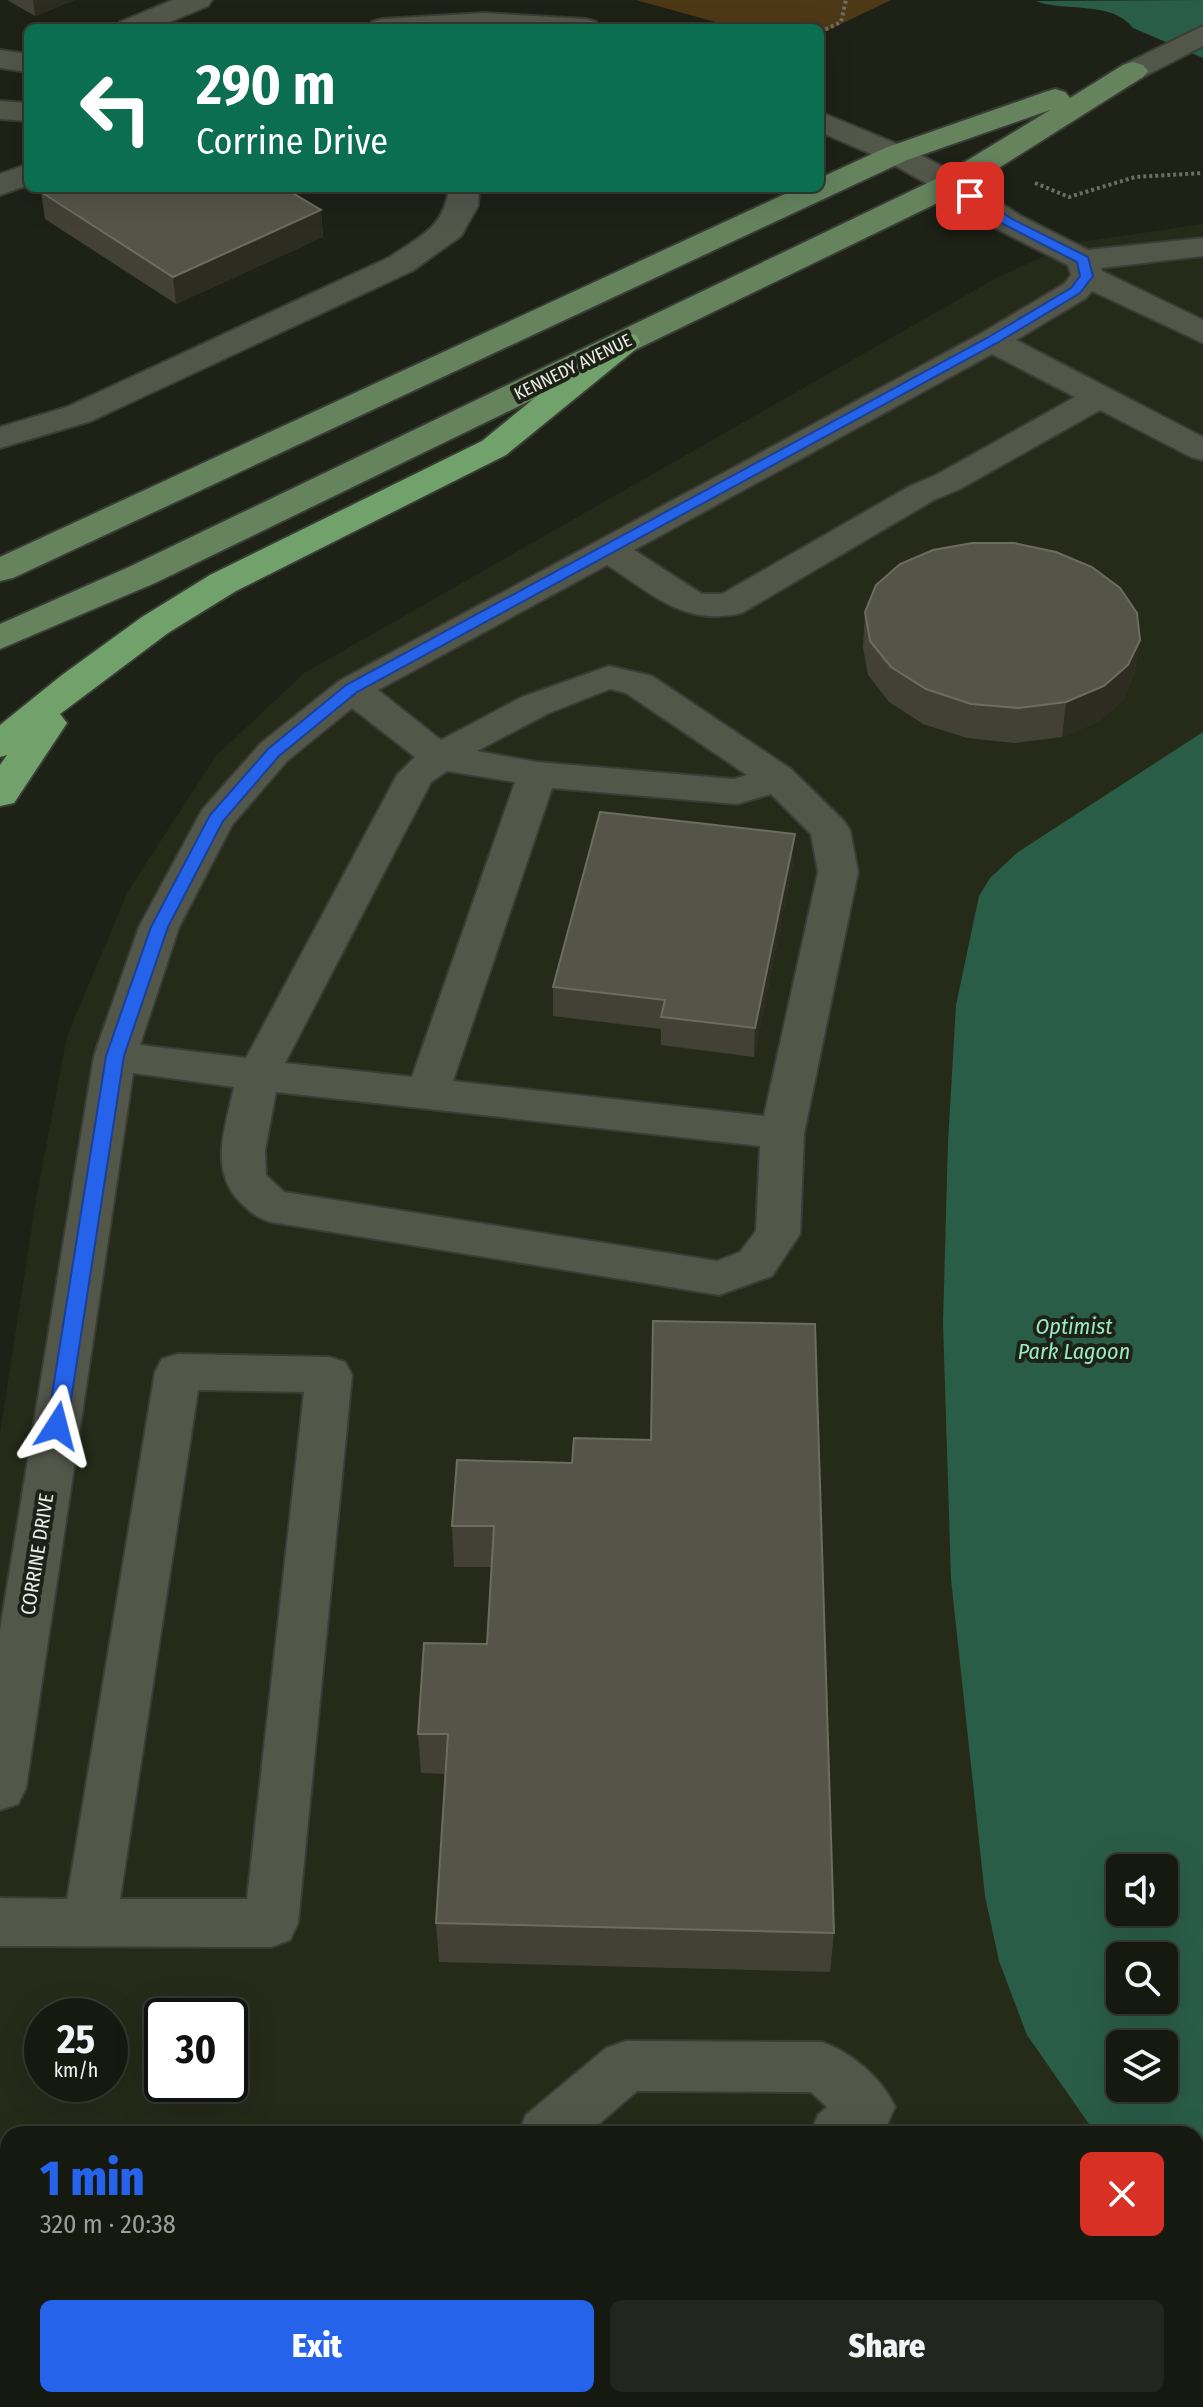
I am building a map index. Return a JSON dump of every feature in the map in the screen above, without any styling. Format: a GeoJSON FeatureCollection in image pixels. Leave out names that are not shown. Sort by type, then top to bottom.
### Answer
{"type":"FeatureCollection","features":[{"type":"Feature","properties":{"kind":"highway"},"geometry":{"type":"LineString","coordinates":[[0,745],[75,683],[155,625],[223,583],[494,448],[624,342]]}},
{"type":"Feature","properties":{"kind":"highway"},"geometry":{"type":"LineString","coordinates":[[0,794],[75,683]]}},
{"type":"Feature","properties":{"kind":"main road","name":"KENNEDY AVENUE"},"geometry":{"type":"LineString","coordinates":[[824,187],[896,154],[1133,71]]}},
{"type":"Feature","properties":{"kind":"main road","name":"KENNEDY AVENUE"},"geometry":{"type":"LineString","coordinates":[[0,638],[142,575],[951,184],[1133,71]]}},
{"type":"Feature","properties":{"kind":"main road","name":"KENNEDY AVENUE"},"geometry":{"type":"LineString","coordinates":[[0,570],[814,192]]}},
{"type":"Feature","properties":{"kind":"street"},"geometry":{"type":"LineString","coordinates":[[140,24],[198,0]]}},
{"type":"Feature","properties":{"kind":"street"},"geometry":{"type":"LineString","coordinates":[[417,24],[490,20],[539,24]]}},
{"type":"Feature","properties":{"kind":"street","name":"KENNEDY AVENUE"},"geometry":{"type":"LineString","coordinates":[[1133,71],[1203,35]]}},
{"type":"Feature","properties":{"kind":"street"},"geometry":{"type":"LineString","coordinates":[[0,59],[24,62]]}},
{"type":"Feature","properties":{"kind":"street"},"geometry":{"type":"LineString","coordinates":[[0,110],[24,112]]}},
{"type":"Feature","properties":{"kind":"street"},"geometry":{"type":"LineString","coordinates":[[824,123],[896,154],[951,184],[1085,268],[1203,333]]}},
{"type":"Feature","properties":{"kind":"street"},"geometry":{"type":"LineString","coordinates":[[0,186],[24,175]]}},
{"type":"Feature","properties":{"kind":"street"},"geometry":{"type":"LineString","coordinates":[[0,438],[79,414],[401,264],[450,229],[462,206],[464,192]]}},
{"type":"Feature","properties":{"kind":"street"},"geometry":{"type":"LineString","coordinates":[[1085,268],[1203,247]]}},
{"type":"Feature","properties":{"kind":"street","name":"CORRINE DRIVE"},"geometry":{"type":"LineString","coordinates":[[0,1788],[115,1056],[159,927],[216,819],[274,752],[352,689],[606,548],[992,341],[1075,291],[1085,268]]}},
{"type":"Feature","properties":{"kind":"street"},"geometry":{"type":"LineString","coordinates":[[992,341],[1203,450]]}},
{"type":"Feature","properties":{"kind":"street"},"geometry":{"type":"LineString","coordinates":[[606,548],[694,605],[729,605],[922,493],[948,482],[1101,396]]}},
{"type":"Feature","properties":{"kind":"street"},"geometry":{"type":"LineString","coordinates":[[609,677],[639,684],[777,778],[830,830],[838,872],[782,1133],[778,1234],[756,1264],[719,1278],[271,1206],[245,1180],[243,1150],[258,1075],[416,775],[439,757],[576,686],[609,677]]}},
{"type":"Feature","properties":{"kind":"street"},"geometry":{"type":"LineString","coordinates":[[352,689],[439,757],[537,774],[737,792],[777,778]]}},
{"type":"Feature","properties":{"kind":"street"},"geometry":{"type":"LineString","coordinates":[[427,1095],[537,774]]}},
{"type":"Feature","properties":{"kind":"street"},"geometry":{"type":"LineString","coordinates":[[115,1056],[427,1095],[782,1133]]}},
{"type":"Feature","properties":{"kind":"street"},"geometry":{"type":"LineString","coordinates":[[0,1922],[271,1923],[329,1375],[178,1372],[90,1922]]}},
{"type":"Feature","properties":{"kind":"street"},"geometry":{"type":"LineString","coordinates":[[555,2126],[626,2066],[641,2066],[822,2067],[867,2107],[847,2126]]}},
{"type":"Feature","properties":{"kind":"path"},"geometry":{"type":"LineString","coordinates":[[824,30],[841,22],[846,0]]}},
{"type":"Feature","properties":{"kind":"path"},"geometry":{"type":"LineString","coordinates":[[1047,187],[1069,197],[1109,181],[1141,174],[1203,173]]}},
{"type":"Feature","properties":{"kind":"shaded area"},"geometry":{"type":"Polygon","coordinates":[[[636,0],[891,0],[824,32],[824,24],[723,24],[636,0]]]}},
{"type":"Feature","properties":{"kind":"shaded area"},"geometry":{"type":"Polygon","coordinates":[[[1203,224],[1203,764],[1024,923],[1108,1942],[1106,2014],[1114,2014],[1115,2030],[1106,2030],[1106,2102],[1129,2102],[1146,2126],[0,2126],[0,1433],[36,1200],[67,1036],[128,891],[216,756],[304,673],[996,278],[1073,243],[1203,224]]]}},
{"type":"Feature","properties":{"kind":"water"},"geometry":{"type":"Polygon","coordinates":[[[1203,0],[1203,58],[1133,28],[1113,14],[1036,1],[1203,0]]]}},
{"type":"Feature","properties":{"kind":"water","name":"Optimist Park Lagoon"},"geometry":{"type":"Polygon","coordinates":[[[1203,732],[1203,2126],[1090,2126],[1027,2035],[999,1961],[985,1896],[951,1579],[943,1323],[956,1005],[979,896],[990,878],[1018,852],[1203,732]]]}},
{"type":"Feature","properties":{"kind":"building"},"geometry":{"type":"Polygon","coordinates":[[[41,192],[291,192],[321,210],[173,277],[41,192]]]}},
{"type":"Feature","properties":{"kind":"building"},"geometry":{"type":"Polygon","coordinates":[[[972,543],[1014,543],[1056,552],[1092,567],[1120,588],[1137,613],[1140,640],[1128,665],[1104,686],[1066,702],[1019,708],[971,704],[926,689],[891,667],[870,641],[865,612],[876,585],[900,564],[933,550],[972,543]]]}},
{"type":"Feature","properties":{"kind":"building"},"geometry":{"type":"Polygon","coordinates":[[[600,812],[795,834],[755,1028],[661,1017],[665,1000],[553,987],[600,812]]]}},
{"type":"Feature","properties":{"kind":"building"},"geometry":{"type":"Polygon","coordinates":[[[653,1321],[815,1324],[834,1933],[436,1923],[448,1734],[418,1734],[424,1643],[487,1644],[494,1526],[452,1526],[457,1460],[572,1463],[574,1438],[651,1440],[653,1321]]]}},
{"type":"Feature","properties":{"kind":"route"},"geometry":{"type":"LineString","coordinates":[[57,1426],[115,1056],[159,927],[216,819],[274,752],[352,689],[606,548],[992,341],[1075,291],[1087,276],[1083,260],[1008,222],[970,196]]}}]}
